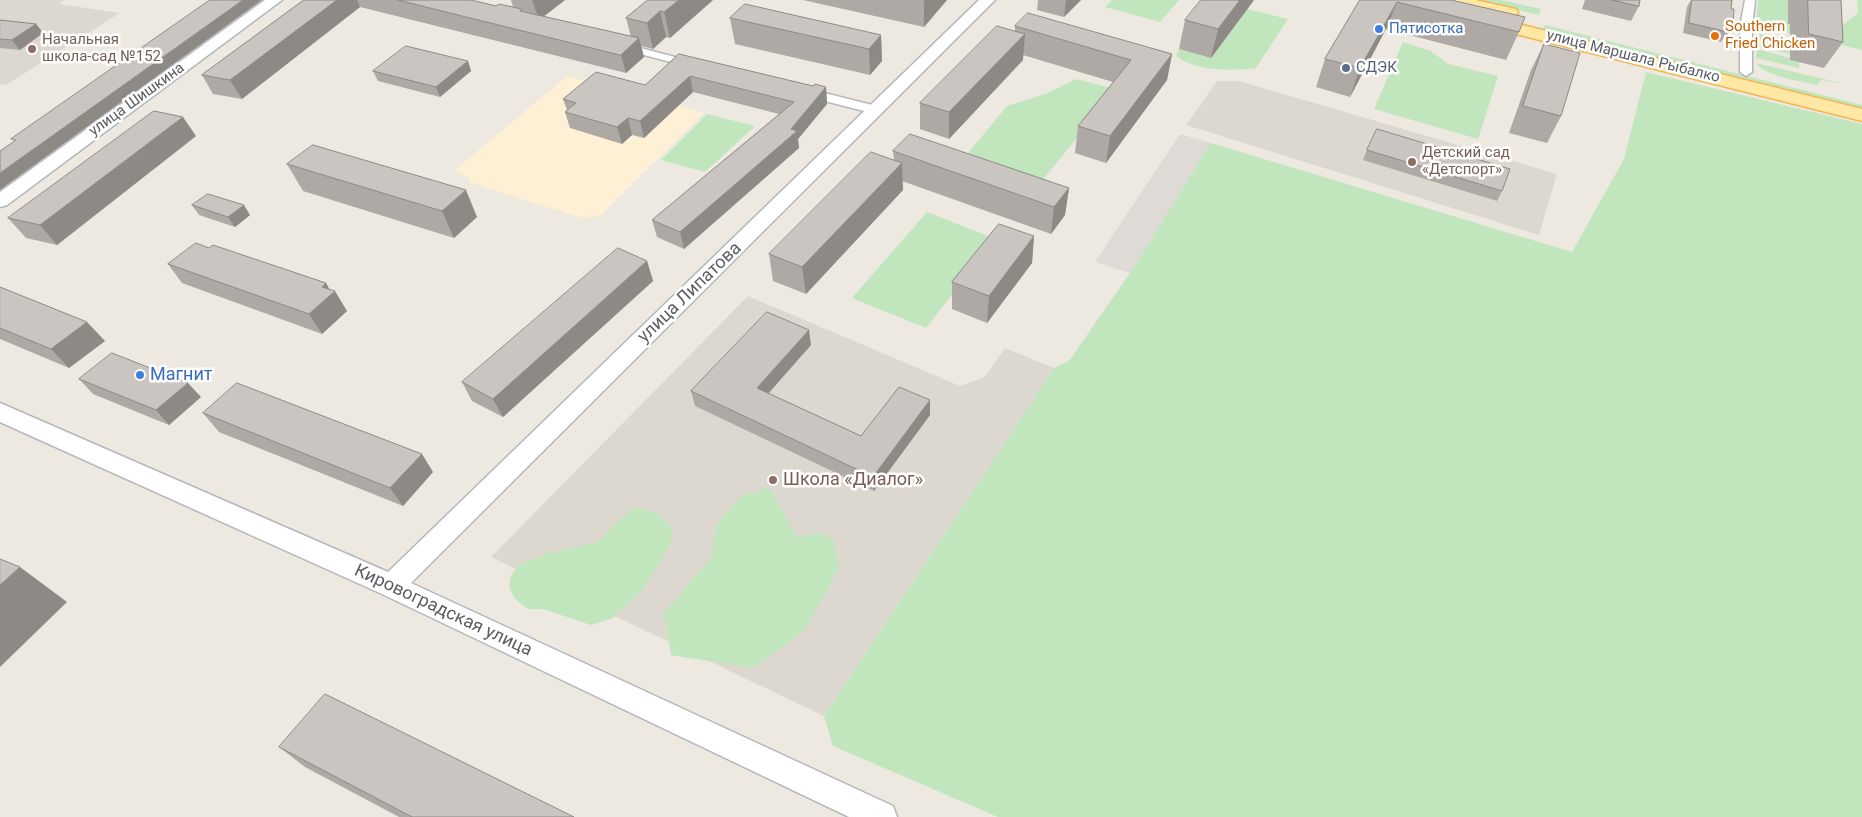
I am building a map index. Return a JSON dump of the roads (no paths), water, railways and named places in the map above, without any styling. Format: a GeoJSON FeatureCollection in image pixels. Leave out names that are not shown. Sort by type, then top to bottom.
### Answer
{"type":"FeatureCollection","features":[{"type":"Feature","properties":{"kind":"main road","name":"улица Маршала Рыбалко"},"geometry":{"type":"LineString","coordinates":[[1448,5],[1746,72],[1862,101]]}},
{"type":"Feature","properties":{"kind":"main road","name":"улица Маршала Рыбалко"},"geometry":{"type":"LineString","coordinates":[[1448,5],[1862,114]]}},
{"type":"Feature","properties":{"kind":"street","name":"улица Шишкина"},"geometry":{"type":"LineString","coordinates":[[0,201],[275,0]]}},
{"type":"Feature","properties":{"kind":"street","name":"улица Липатова"},"geometry":{"type":"LineString","coordinates":[[391,586],[988,0]]}},
{"type":"Feature","properties":{"kind":"street"},"geometry":{"type":"LineString","coordinates":[[1746,72],[1746,27],[1750,0]]}},
{"type":"Feature","properties":{"kind":"street"},"geometry":{"type":"LineString","coordinates":[[610,44],[708,68]]}},
{"type":"Feature","properties":{"kind":"street"},"geometry":{"type":"LineString","coordinates":[[790,89],[876,110]]}},
{"type":"Feature","properties":{"kind":"street","name":"Кировоградская улица"},"geometry":{"type":"LineString","coordinates":[[0,412],[391,586],[882,817]]}},
{"type":"Feature","properties":{"kind":"place","name":"Пятисотка"},"geometry":{"type":"Point","coordinates":[1379,29]}},
{"type":"Feature","properties":{"kind":"place","name":"Southern Fried Chicken"},"geometry":{"type":"Point","coordinates":[1715,36]}},
{"type":"Feature","properties":{"kind":"place","name":"Начальная школа-сад №152"},"geometry":{"type":"Point","coordinates":[32,49]}},
{"type":"Feature","properties":{"kind":"place","name":"СДЭК"},"geometry":{"type":"Point","coordinates":[1346,68]}},
{"type":"Feature","properties":{"kind":"place","name":"Детский сад «Детспорт»"},"geometry":{"type":"Point","coordinates":[1412,162]}},
{"type":"Feature","properties":{"kind":"place","name":"Магнит"},"geometry":{"type":"Point","coordinates":[140,375]}},
{"type":"Feature","properties":{"kind":"place","name":"Школа «Диалог»"},"geometry":{"type":"Point","coordinates":[773,480]}}]}
